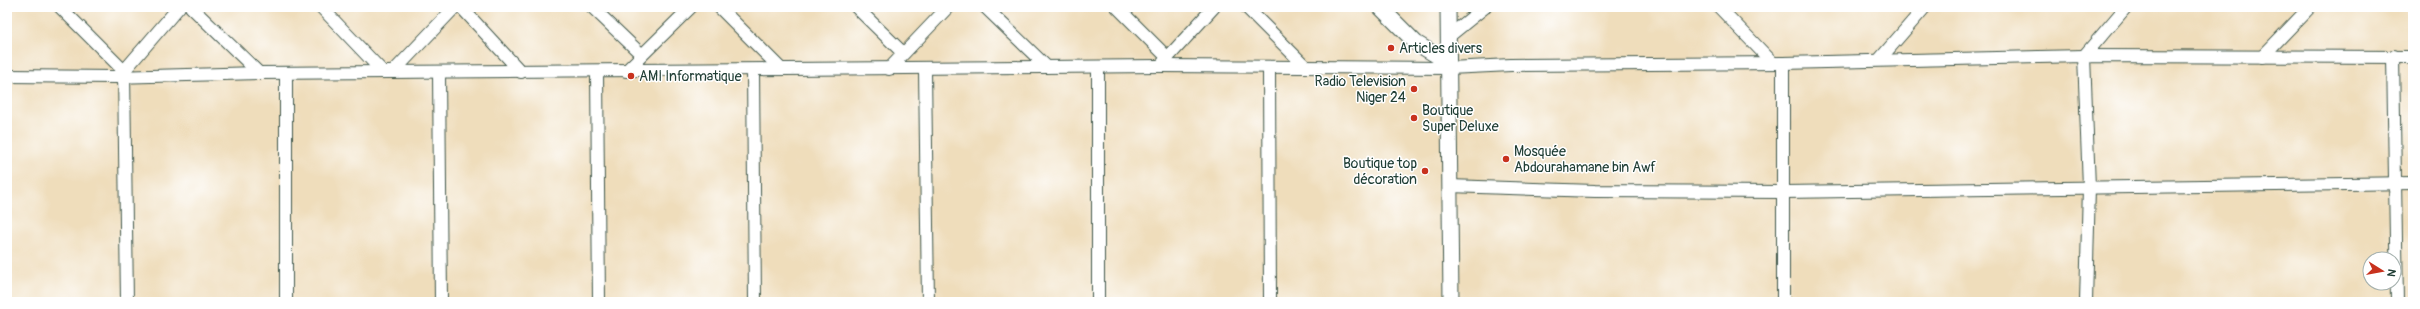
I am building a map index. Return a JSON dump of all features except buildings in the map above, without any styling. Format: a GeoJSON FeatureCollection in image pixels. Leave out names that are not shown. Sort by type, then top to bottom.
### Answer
{"type":"FeatureCollection","features":[{"type":"Feature","properties":{"kind":"street"},"geometry":{"type":"LineString","coordinates":[[60,7],[125,74]]}},
{"type":"Feature","properties":{"kind":"street"},"geometry":{"type":"LineString","coordinates":[[127,302],[125,74],[179,7]]}},
{"type":"Feature","properties":{"kind":"street"},"geometry":{"type":"LineString","coordinates":[[192,7],[259,73]]}},
{"type":"Feature","properties":{"kind":"street"},"geometry":{"type":"LineString","coordinates":[[321,7],[388,72]]}},
{"type":"Feature","properties":{"kind":"street"},"geometry":{"type":"LineString","coordinates":[[388,72],[455,7]]}},
{"type":"Feature","properties":{"kind":"street"},"geometry":{"type":"LineString","coordinates":[[461,7],[521,72]]}},
{"type":"Feature","properties":{"kind":"street"},"geometry":{"type":"LineString","coordinates":[[592,7],[642,55]]}},
{"type":"Feature","properties":{"kind":"street"},"geometry":{"type":"LineString","coordinates":[[626,71],[691,7]]}},
{"type":"Feature","properties":{"kind":"street"},"geometry":{"type":"LineString","coordinates":[[719,7],[781,69]]}},
{"type":"Feature","properties":{"kind":"street"},"geometry":{"type":"LineString","coordinates":[[856,7],[903,53]]}},
{"type":"Feature","properties":{"kind":"street"},"geometry":{"type":"LineString","coordinates":[[889,69],[948,7]]}},
{"type":"Feature","properties":{"kind":"street"},"geometry":{"type":"LineString","coordinates":[[985,7],[1047,67]]}},
{"type":"Feature","properties":{"kind":"street"},"geometry":{"type":"LineString","coordinates":[[1117,7],[1164,62]]}},
{"type":"Feature","properties":{"kind":"street"},"geometry":{"type":"LineString","coordinates":[[1164,62],[1214,7]]}},
{"type":"Feature","properties":{"kind":"street"},"geometry":{"type":"LineString","coordinates":[[1246,7],[1305,66]]}},
{"type":"Feature","properties":{"kind":"street"},"geometry":{"type":"LineString","coordinates":[[1380,7],[1416,43],[1449,66]]}},
{"type":"Feature","properties":{"kind":"street"},"geometry":{"type":"LineString","coordinates":[[1448,7],[1451,302]]}},
{"type":"Feature","properties":{"kind":"street"},"geometry":{"type":"LineString","coordinates":[[1448,37],[1484,7]]}},
{"type":"Feature","properties":{"kind":"street"},"geometry":{"type":"LineString","coordinates":[[1719,7],[1778,63],[1784,192],[1783,302]]}},
{"type":"Feature","properties":{"kind":"street"},"geometry":{"type":"LineString","coordinates":[[2086,302],[2088,188],[2084,56],[2126,7]]}},
{"type":"Feature","properties":{"kind":"street"},"geometry":{"type":"LineString","coordinates":[[2262,57],[2310,7]]}},
{"type":"Feature","properties":{"kind":"street"},"geometry":{"type":"LineString","coordinates":[[1879,60],[1918,9]]}},
{"type":"Feature","properties":{"kind":"street"},"geometry":{"type":"LineString","coordinates":[[7,76],[1098,67],[1164,62],[1269,66],[1449,66],[1778,63],[2084,56],[2413,57]]}},
{"type":"Feature","properties":{"kind":"street"},"geometry":{"type":"LineString","coordinates":[[2393,56],[2397,302]]}},
{"type":"Feature","properties":{"kind":"street"},"geometry":{"type":"LineString","coordinates":[[1269,66],[1270,302]]}},
{"type":"Feature","properties":{"kind":"street"},"geometry":{"type":"LineString","coordinates":[[1098,67],[1098,302]]}},
{"type":"Feature","properties":{"kind":"street"},"geometry":{"type":"LineString","coordinates":[[925,69],[928,302]]}},
{"type":"Feature","properties":{"kind":"street"},"geometry":{"type":"LineString","coordinates":[[753,70],[755,302]]}},
{"type":"Feature","properties":{"kind":"street"},"geometry":{"type":"LineString","coordinates":[[439,72],[441,302]]}},
{"type":"Feature","properties":{"kind":"street"},"geometry":{"type":"LineString","coordinates":[[596,72],[599,302]]}},
{"type":"Feature","properties":{"kind":"street"},"geometry":{"type":"LineString","coordinates":[[286,73],[286,302]]}},
{"type":"Feature","properties":{"kind":"street"},"geometry":{"type":"LineString","coordinates":[[1449,186],[1582,190],[1784,192],[2088,188],[2166,184],[2413,183]]}},
{"type":"Feature","properties":{"kind":"place","name":"Articles divers"},"geometry":{"type":"Point","coordinates":[1391,48]}},
{"type":"Feature","properties":{"kind":"place","name":"AMI Informatique"},"geometry":{"type":"Point","coordinates":[631,76]}},
{"type":"Feature","properties":{"kind":"place","name":"Radio Television Niger 24"},"geometry":{"type":"Point","coordinates":[1414,89]}},
{"type":"Feature","properties":{"kind":"place","name":"Boutique Super Deluxe"},"geometry":{"type":"Point","coordinates":[1414,118]}},
{"type":"Feature","properties":{"kind":"place","name":"Mosquée Abdourahamane bin Awf"},"geometry":{"type":"Point","coordinates":[1506,159]}},
{"type":"Feature","properties":{"kind":"place","name":"Boutique top décoration"},"geometry":{"type":"Point","coordinates":[1425,171]}}]}
